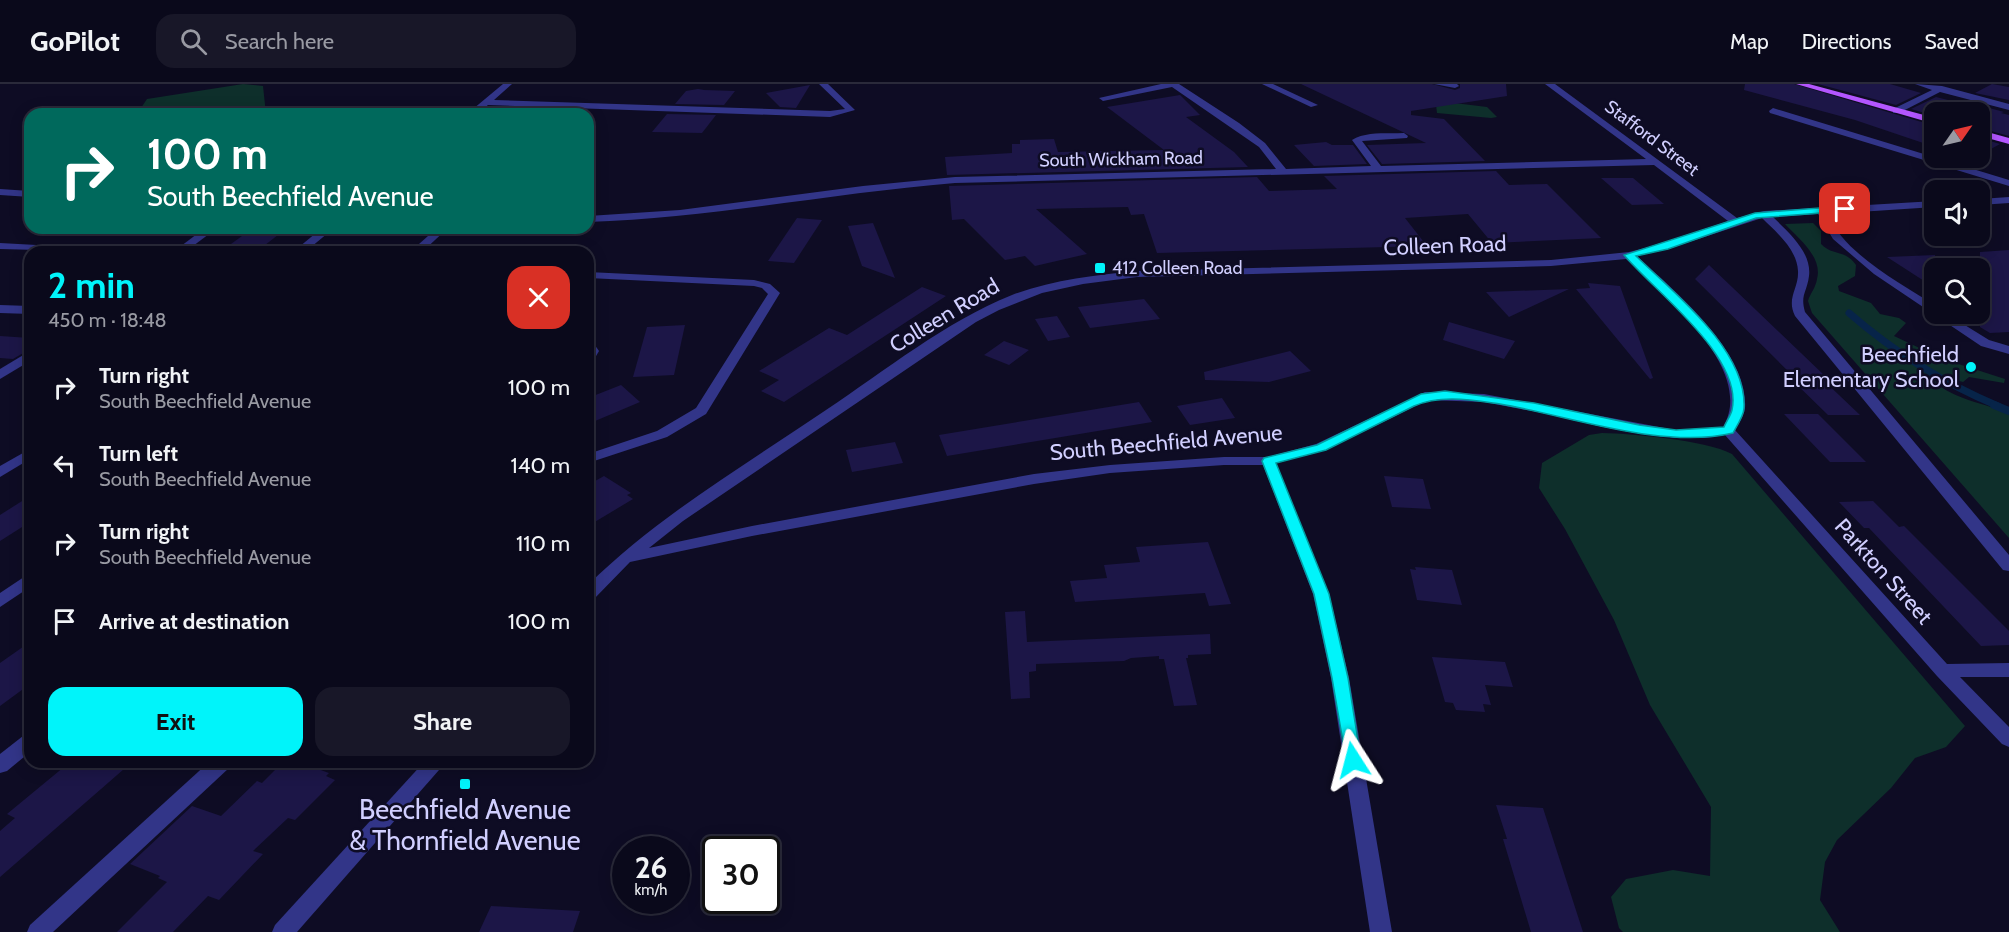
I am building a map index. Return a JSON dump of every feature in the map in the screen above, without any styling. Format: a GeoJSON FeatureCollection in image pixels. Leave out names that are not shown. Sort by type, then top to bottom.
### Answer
{"type":"FeatureCollection","features":[{"type":"Feature","properties":{"kind":"main road"},"geometry":{"type":"LineString","coordinates":[[1800,84],[1924,118]]}},
{"type":"Feature","properties":{"kind":"main road"},"geometry":{"type":"LineString","coordinates":[[1990,136],[2009,141]]}},
{"type":"Feature","properties":{"kind":"street"},"geometry":{"type":"LineString","coordinates":[[478,108],[508,84]]}},
{"type":"Feature","properties":{"kind":"street"},"geometry":{"type":"LineString","coordinates":[[1103,98],[1173,84],[1262,145],[1284,172]]}},
{"type":"Feature","properties":{"kind":"street"},"geometry":{"type":"LineString","coordinates":[[1266,84],[1314,105]]}},
{"type":"Feature","properties":{"kind":"street"},"geometry":{"type":"LineString","coordinates":[[1438,84],[1455,86]]}},
{"type":"Feature","properties":{"kind":"street","name":"Stafford Street"},"geometry":{"type":"LineString","coordinates":[[1549,84],[1734,221]]}},
{"type":"Feature","properties":{"kind":"street"},"geometry":{"type":"LineString","coordinates":[[1918,84],[2009,107]]}},
{"type":"Feature","properties":{"kind":"street"},"geometry":{"type":"LineString","coordinates":[[1896,111],[1950,84]]}},
{"type":"Feature","properties":{"kind":"street"},"geometry":{"type":"LineString","coordinates":[[486,102],[830,114],[851,110],[826,85]]}},
{"type":"Feature","properties":{"kind":"street"},"geometry":{"type":"LineString","coordinates":[[1773,111],[2009,183]]}},
{"type":"Feature","properties":{"kind":"street"},"geometry":{"type":"LineString","coordinates":[[1378,169],[1357,140],[1366,137],[1404,136]]}},
{"type":"Feature","properties":{"kind":"street","name":"South Wickham Road"},"geometry":{"type":"LineString","coordinates":[[594,219],[659,216],[945,180],[1657,162]]}},
{"type":"Feature","properties":{"kind":"street"},"geometry":{"type":"LineString","coordinates":[[0,192],[24,194]]}},
{"type":"Feature","properties":{"kind":"street"},"geometry":{"type":"LineString","coordinates":[[1990,201],[2009,200]]}},
{"type":"Feature","properties":{"kind":"street"},"geometry":{"type":"LineString","coordinates":[[1629,255],[1692,238],[1734,221],[1764,214],[1924,205]]}},
{"type":"Feature","properties":{"kind":"street"},"geometry":{"type":"LineString","coordinates":[[1822,210],[1830,228],[1840,241],[1900,288],[1924,303]]}},
{"type":"Feature","properties":{"kind":"street"},"geometry":{"type":"LineString","coordinates":[[1764,214],[1786,237],[1798,254],[1804,271],[1795,298],[1799,313],[2009,566]]}},
{"type":"Feature","properties":{"kind":"street"},"geometry":{"type":"LineString","coordinates":[[186,246],[204,234]]}},
{"type":"Feature","properties":{"kind":"street"},"geometry":{"type":"LineString","coordinates":[[306,246],[321,234]]}},
{"type":"Feature","properties":{"kind":"street"},"geometry":{"type":"LineString","coordinates":[[422,246],[436,234]]}},
{"type":"Feature","properties":{"kind":"street"},"geometry":{"type":"LineString","coordinates":[[0,246],[24,247]]}},
{"type":"Feature","properties":{"kind":"street"},"geometry":{"type":"LineString","coordinates":[[1629,255],[1694,318],[1726,361],[1736,385],[1738,410],[1728,430]]}},
{"type":"Feature","properties":{"kind":"street","name":"Colleen Road"},"geometry":{"type":"LineString","coordinates":[[625,558],[678,518],[947,334],[1002,303],[1046,286],[1081,279],[1137,274],[1551,263],[1629,255]]}},
{"type":"Feature","properties":{"kind":"street"},"geometry":{"type":"LineString","coordinates":[[594,275],[754,283],[766,286],[774,293],[696,416],[674,429],[594,457]]}},
{"type":"Feature","properties":{"kind":"street"},"geometry":{"type":"LineString","coordinates":[[0,309],[24,310]]}},
{"type":"Feature","properties":{"kind":"street"},"geometry":{"type":"LineString","coordinates":[[1956,324],[1985,343],[2009,350]]}},
{"type":"Feature","properties":{"kind":"street"},"geometry":{"type":"LineString","coordinates":[[0,375],[24,359]]}},
{"type":"Feature","properties":{"kind":"street","name":"South Beechfield Avenue"},"geometry":{"type":"LineString","coordinates":[[625,558],[752,531],[1034,479],[1121,468],[1224,461],[1268,461],[1321,447],[1425,396],[1484,398],[1534,406],[1639,429],[1676,434],[1728,430]]}},
{"type":"Feature","properties":{"kind":"street","name":"Parkton Street"},"geometry":{"type":"LineString","coordinates":[[1728,430],[1943,671],[2009,739]]}},
{"type":"Feature","properties":{"kind":"street"},"geometry":{"type":"LineString","coordinates":[[0,473],[24,457]]}},
{"type":"Feature","properties":{"kind":"street"},"geometry":{"type":"LineString","coordinates":[[1268,461],[1321,594],[1340,678],[1381,932]]}},
{"type":"Feature","properties":{"kind":"street"},"geometry":{"type":"LineString","coordinates":[[594,589],[625,558]]}},
{"type":"Feature","properties":{"kind":"street"},"geometry":{"type":"LineString","coordinates":[[0,601],[24,583]]}},
{"type":"Feature","properties":{"kind":"street"},"geometry":{"type":"LineString","coordinates":[[1943,671],[2009,670]]}},
{"type":"Feature","properties":{"kind":"street"},"geometry":{"type":"LineString","coordinates":[[0,765],[24,746]]}},
{"type":"Feature","properties":{"kind":"street"},"geometry":{"type":"LineString","coordinates":[[38,932],[216,768]]}},
{"type":"Feature","properties":{"kind":"street"},"geometry":{"type":"LineString","coordinates":[[283,932],[431,768]]}},
{"type":"Feature","properties":{"kind":"green space"},"geometry":{"type":"Polygon","coordinates":[[[243,84],[263,86],[265,108],[141,108],[147,99],[243,84]]]}},
{"type":"Feature","properties":{"kind":"green space"},"geometry":{"type":"Polygon","coordinates":[[[1446,102],[1487,107],[1497,117],[1437,113],[1436,105],[1446,102]]]}},
{"type":"Feature","properties":{"kind":"green space"},"geometry":{"type":"Polygon","coordinates":[[[1813,223],[1821,231],[1821,244],[1825,248],[1843,254],[1856,265],[1855,276],[1838,286],[1839,291],[1871,303],[1880,314],[1899,318],[1906,323],[1894,336],[1943,359],[2005,379],[2004,383],[1969,377],[1963,382],[1941,376],[1934,379],[1939,385],[1956,395],[2009,412],[2009,538],[1812,313],[1808,301],[1816,282],[1818,271],[1816,263],[1808,248],[1785,224],[1813,223]]]}},
{"type":"Feature","properties":{"kind":"green space"},"geometry":{"type":"Polygon","coordinates":[[[1602,433],[1688,441],[1732,454],[1965,726],[1946,747],[1915,758],[1891,788],[1837,840],[1825,862],[1820,900],[1840,932],[1623,932],[1619,928],[1611,897],[1626,879],[1673,870],[1710,876],[1711,807],[1650,705],[1614,620],[1565,529],[1539,488],[1542,463],[1589,435],[1602,433]]]}},
{"type":"Feature","properties":{"kind":"building"},"geometry":{"type":"Polygon","coordinates":[[[1301,84],[1432,84],[1455,90],[1460,88],[1460,84],[1506,84],[1507,96],[1411,111],[1411,115],[1444,119],[1485,161],[1382,164],[1367,145],[1426,143],[1301,84]]]}},
{"type":"Feature","properties":{"kind":"building"},"geometry":{"type":"Polygon","coordinates":[[[1745,84],[1794,84],[1924,123],[1924,143],[1855,120],[1744,90],[1745,84]]]}},
{"type":"Feature","properties":{"kind":"building"},"geometry":{"type":"Polygon","coordinates":[[[1818,84],[1890,84],[1921,93],[1896,105],[1818,84]]]}},
{"type":"Feature","properties":{"kind":"building"},"geometry":{"type":"Polygon","coordinates":[[[1992,84],[2009,87],[2009,100],[1975,93],[1992,84]]]}},
{"type":"Feature","properties":{"kind":"building"},"geometry":{"type":"Polygon","coordinates":[[[810,85],[796,108],[780,107],[766,93],[810,85]]]}},
{"type":"Feature","properties":{"kind":"building"},"geometry":{"type":"Polygon","coordinates":[[[698,89],[735,91],[724,105],[675,104],[686,91],[698,89]]]}},
{"type":"Feature","properties":{"kind":"building"},"geometry":{"type":"Polygon","coordinates":[[[1180,95],[1200,115],[1186,117],[1234,152],[1248,167],[947,175],[945,157],[1012,153],[1012,144],[1020,144],[1020,140],[1054,139],[1058,152],[1164,150],[1107,107],[1180,95]]]}},
{"type":"Feature","properties":{"kind":"building"},"geometry":{"type":"Polygon","coordinates":[[[1936,97],[1967,102],[1926,102],[1936,97]]]}},
{"type":"Feature","properties":{"kind":"building"},"geometry":{"type":"Polygon","coordinates":[[[1924,103],[1924,113],[1911,109],[1924,103]]]}},
{"type":"Feature","properties":{"kind":"building"},"geometry":{"type":"Polygon","coordinates":[[[1990,108],[2009,115],[2009,136],[1990,131],[1990,108]]]}},
{"type":"Feature","properties":{"kind":"building"},"geometry":{"type":"Polygon","coordinates":[[[667,114],[716,115],[702,133],[652,132],[667,114]]]}},
{"type":"Feature","properties":{"kind":"building"},"geometry":{"type":"Polygon","coordinates":[[[1990,141],[2000,144],[1990,150],[1990,141]]]}},
{"type":"Feature","properties":{"kind":"building"},"geometry":{"type":"Polygon","coordinates":[[[1326,142],[1332,145],[1353,145],[1367,164],[1314,166],[1294,145],[1326,142]]]}},
{"type":"Feature","properties":{"kind":"building"},"geometry":{"type":"Polygon","coordinates":[[[1496,171],[1509,185],[1547,184],[1601,238],[1492,243],[1468,214],[1405,218],[1427,246],[1157,253],[1144,214],[1131,215],[1128,207],[1036,209],[1087,254],[1035,266],[1025,256],[1005,260],[964,219],[952,220],[949,186],[1257,177],[1269,191],[1337,189],[1324,176],[1496,171]]]}},
{"type":"Feature","properties":{"kind":"building"},"geometry":{"type":"Polygon","coordinates":[[[1601,178],[1633,178],[1664,204],[1632,205],[1601,178]]]}},
{"type":"Feature","properties":{"kind":"building"},"geometry":{"type":"Polygon","coordinates":[[[797,218],[822,220],[794,263],[768,261],[797,218]]]}},
{"type":"Feature","properties":{"kind":"building"},"geometry":{"type":"Polygon","coordinates":[[[873,223],[895,278],[862,266],[848,226],[873,223]]]}},
{"type":"Feature","properties":{"kind":"building"},"geometry":{"type":"Polygon","coordinates":[[[245,234],[279,234],[264,246],[228,246],[245,234]]]}},
{"type":"Feature","properties":{"kind":"building"},"geometry":{"type":"Polygon","coordinates":[[[2009,250],[2009,332],[1990,333],[1980,327],[1980,324],[1990,324],[1990,258],[1980,258],[1980,252],[2009,250]]]}},
{"type":"Feature","properties":{"kind":"building"},"geometry":{"type":"Polygon","coordinates":[[[1935,255],[1935,258],[1924,258],[1924,281],[1887,257],[1935,255]]]}},
{"type":"Feature","properties":{"kind":"building"},"geometry":{"type":"Polygon","coordinates":[[[1709,265],[1825,376],[1819,376],[1860,415],[1828,415],[1787,375],[1792,375],[1695,279],[1709,265]]]}},
{"type":"Feature","properties":{"kind":"building"},"geometry":{"type":"Polygon","coordinates":[[[1588,283],[1620,286],[1653,378],[1650,379],[1576,289],[1590,288],[1588,283]]]}},
{"type":"Feature","properties":{"kind":"building"},"geometry":{"type":"Polygon","coordinates":[[[922,287],[946,296],[784,402],[761,391],[779,380],[759,371],[829,328],[847,335],[922,287]]]}},
{"type":"Feature","properties":{"kind":"building"},"geometry":{"type":"Polygon","coordinates":[[[1569,289],[1509,317],[1486,292],[1569,289]]]}},
{"type":"Feature","properties":{"kind":"building"},"geometry":{"type":"Polygon","coordinates":[[[1144,299],[1160,319],[1090,328],[1078,307],[1144,299]]]}},
{"type":"Feature","properties":{"kind":"building"},"geometry":{"type":"Polygon","coordinates":[[[1057,316],[1070,337],[1048,341],[1035,319],[1057,316]]]}},
{"type":"Feature","properties":{"kind":"building"},"geometry":{"type":"Polygon","coordinates":[[[1449,322],[1515,341],[1504,359],[1443,340],[1449,322]]]}},
{"type":"Feature","properties":{"kind":"building"},"geometry":{"type":"Polygon","coordinates":[[[685,325],[674,375],[633,377],[647,327],[685,325]]]}},
{"type":"Feature","properties":{"kind":"building"},"geometry":{"type":"Polygon","coordinates":[[[0,336],[24,338],[24,353],[13,359],[0,358],[0,336]]]}},
{"type":"Feature","properties":{"kind":"building"},"geometry":{"type":"Polygon","coordinates":[[[1004,341],[1029,350],[1009,365],[984,355],[1004,341]]]}},
{"type":"Feature","properties":{"kind":"building"},"geometry":{"type":"Polygon","coordinates":[[[1290,351],[1311,371],[1269,382],[1205,380],[1204,372],[1290,351]]]}},
{"type":"Feature","properties":{"kind":"building"},"geometry":{"type":"Polygon","coordinates":[[[621,385],[640,402],[594,421],[594,396],[621,385]]]}},
{"type":"Feature","properties":{"kind":"building"},"geometry":{"type":"Polygon","coordinates":[[[1222,398],[1235,418],[1190,425],[1177,406],[1222,398]]]}},
{"type":"Feature","properties":{"kind":"building"},"geometry":{"type":"Polygon","coordinates":[[[1139,402],[1152,422],[947,456],[939,435],[1139,402]]]}},
{"type":"Feature","properties":{"kind":"building"},"geometry":{"type":"Polygon","coordinates":[[[1784,414],[1818,414],[1866,462],[1830,462],[1784,414]]]}},
{"type":"Feature","properties":{"kind":"building"},"geometry":{"type":"Polygon","coordinates":[[[895,442],[903,463],[852,472],[846,450],[895,442]]]}},
{"type":"Feature","properties":{"kind":"building"},"geometry":{"type":"Polygon","coordinates":[[[604,476],[631,493],[627,495],[633,499],[594,522],[594,482],[604,476]]]}},
{"type":"Feature","properties":{"kind":"building"},"geometry":{"type":"Polygon","coordinates":[[[1384,476],[1423,479],[1431,509],[1392,507],[1384,476]]]}},
{"type":"Feature","properties":{"kind":"building"},"geometry":{"type":"Polygon","coordinates":[[[24,500],[24,526],[0,541],[0,515],[24,500]]]}},
{"type":"Feature","properties":{"kind":"building"},"geometry":{"type":"Polygon","coordinates":[[[1873,501],[1899,527],[1904,526],[2009,631],[2009,645],[1981,646],[1869,528],[1864,528],[1839,502],[1873,501]]]}},
{"type":"Feature","properties":{"kind":"building"},"geometry":{"type":"Polygon","coordinates":[[[1208,542],[1231,604],[1209,606],[1205,593],[1075,602],[1070,581],[1107,578],[1104,565],[1140,562],[1136,547],[1208,542]]]}},
{"type":"Feature","properties":{"kind":"building"},"geometry":{"type":"Polygon","coordinates":[[[1415,567],[1452,570],[1462,605],[1417,600],[1410,569],[1416,570],[1415,567]]]}},
{"type":"Feature","properties":{"kind":"building"},"geometry":{"type":"Polygon","coordinates":[[[1025,611],[1027,642],[1210,634],[1211,654],[1188,655],[1186,658],[1197,705],[1174,706],[1164,659],[1159,659],[1159,656],[1131,658],[1124,661],[1036,664],[1036,671],[1029,672],[1030,698],[1011,699],[1005,612],[1025,611]]]}},
{"type":"Feature","properties":{"kind":"building"},"geometry":{"type":"Polygon","coordinates":[[[24,646],[24,688],[0,706],[0,663],[24,646]]]}},
{"type":"Feature","properties":{"kind":"building"},"geometry":{"type":"Polygon","coordinates":[[[1432,657],[1505,662],[1513,687],[1485,685],[1491,705],[1483,704],[1485,712],[1456,710],[1453,703],[1445,702],[1432,657]]]}},
{"type":"Feature","properties":{"kind":"building"},"geometry":{"type":"Polygon","coordinates":[[[63,768],[125,768],[0,877],[0,831],[15,818],[7,814],[63,768]]]}},
{"type":"Feature","properties":{"kind":"building"},"geometry":{"type":"Polygon","coordinates":[[[277,768],[315,768],[329,773],[326,776],[335,780],[295,820],[288,818],[253,851],[263,854],[219,900],[208,896],[173,932],[117,932],[167,882],[158,878],[160,876],[130,864],[192,806],[221,816],[257,781],[262,783],[277,768]]]}},
{"type":"Feature","properties":{"kind":"building"},"geometry":{"type":"Polygon","coordinates":[[[1496,805],[1543,808],[1583,932],[1531,932],[1503,839],[1507,839],[1496,805]]]}},
{"type":"Feature","properties":{"kind":"building"},"geometry":{"type":"Polygon","coordinates":[[[491,906],[580,911],[573,932],[479,932],[491,906]]]}},
{"type":"Feature","properties":{"kind":"waterway"},"geometry":{"type":"LineString","coordinates":[[1849,313],[1920,366],[1998,406]]}},
{"type":"Feature","properties":{"kind":"waterway"},"geometry":{"type":"LineString","coordinates":[[1994,405],[2009,411]]}},
{"type":"Feature","properties":{"kind":"place","name":"412 Colleen Road"},"geometry":{"type":"Point","coordinates":[1100,268]}},
{"type":"Feature","properties":{"kind":"place","name":"Beechfield Elementary School"},"geometry":{"type":"Point","coordinates":[1971,367]}},
{"type":"Feature","properties":{"kind":"place","name":"Beechfield Avenue & Thornfield Avenue"},"geometry":{"type":"Point","coordinates":[465,784]}},
{"type":"Feature","properties":{"kind":"route"},"geometry":{"type":"LineString","coordinates":[[1353,760],[1340,678],[1321,594],[1294,521],[1268,461],[1321,447],[1368,426],[1425,396],[1484,398],[1534,406],[1639,429],[1676,434],[1706,434],[1728,430],[1738,410],[1736,385],[1726,361],[1694,318],[1629,255],[1665,247],[1755,215],[1845,209]]}}]}
